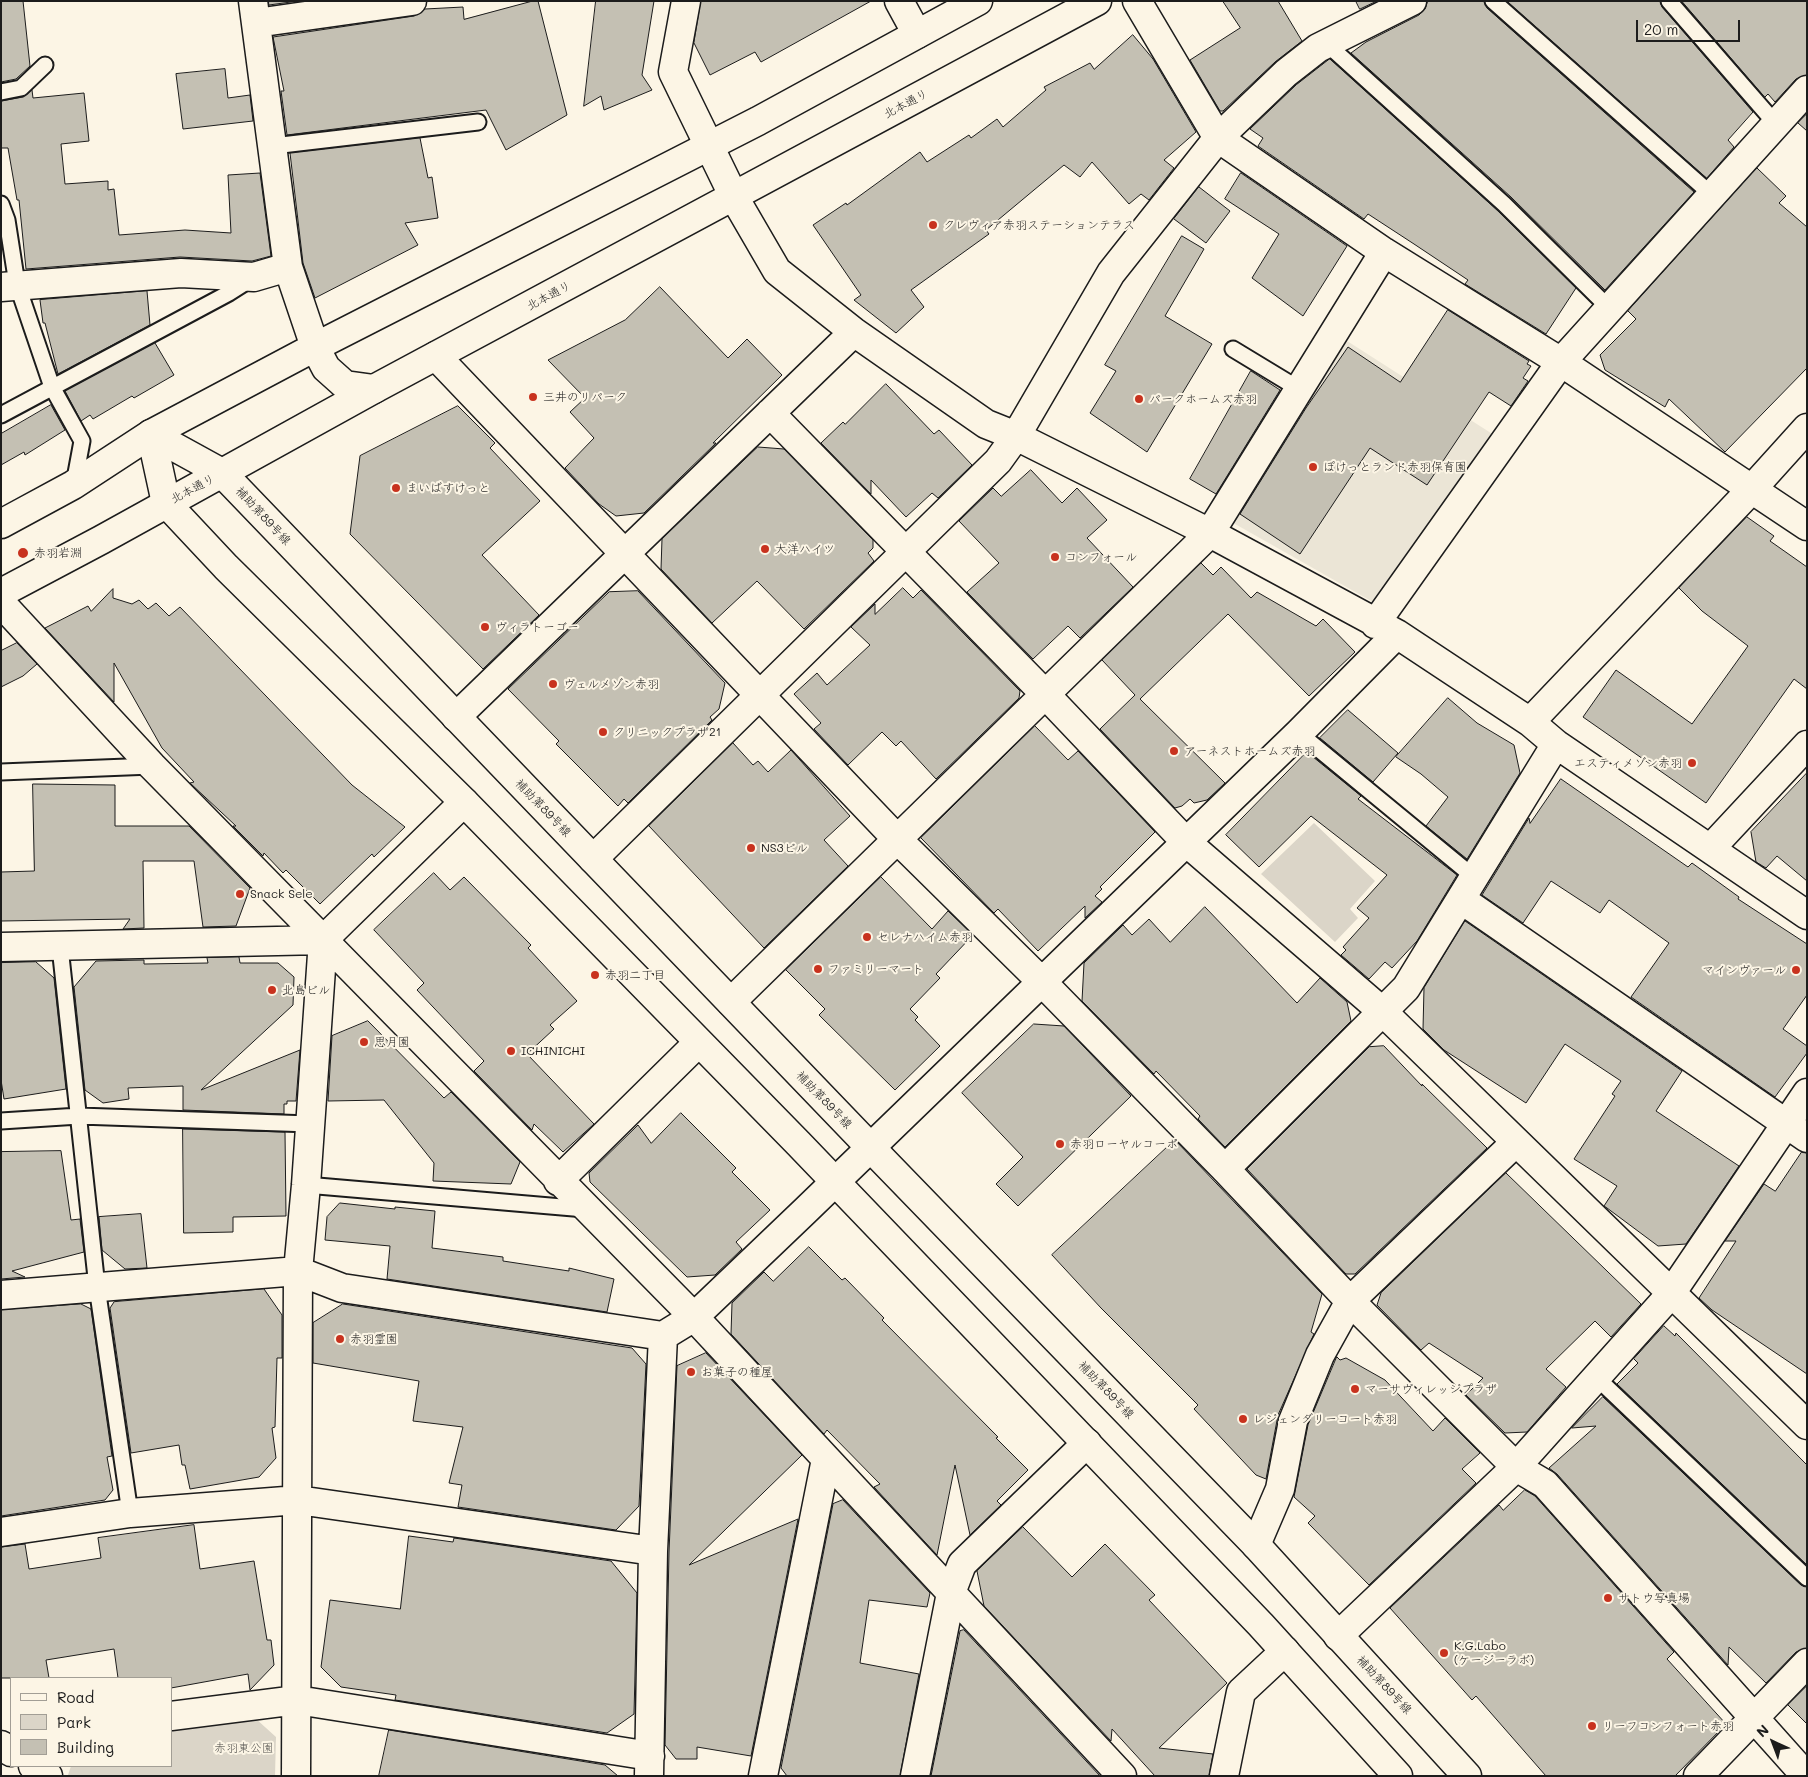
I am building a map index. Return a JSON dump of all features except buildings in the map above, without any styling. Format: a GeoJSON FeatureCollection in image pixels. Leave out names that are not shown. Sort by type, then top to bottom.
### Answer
{"type":"FeatureCollection","features":[{"type":"Feature","properties":{"kind":"main road"},"geometry":{"type":"LineString","coordinates":[[374,389],[345,385],[326,368],[316,347],[288,267],[254,12],[412,1]]}},
{"type":"Feature","properties":{"kind":"main road"},"geometry":{"type":"LineString","coordinates":[[686,1],[673,72],[734,197],[777,271],[854,332],[986,424],[1016,436],[1210,533],[1386,629],[1530,722],[1556,744],[1807,915]]}},
{"type":"Feature","properties":{"kind":"main road"},"geometry":{"type":"LineString","coordinates":[[899,1],[917,34]]}},
{"type":"Feature","properties":{"kind":"main road"},"geometry":{"type":"LineString","coordinates":[[1,524],[74,485],[151,434],[316,347],[709,146],[978,1]]}},
{"type":"Feature","properties":{"kind":"main road","name":"北本通り"},"geometry":{"type":"LineString","coordinates":[[1,593],[374,389],[1098,1]]}},
{"type":"Feature","properties":{"kind":"main road"},"geometry":{"type":"LineString","coordinates":[[1137,1],[1218,138],[1384,252],[1561,362],[1807,526]]}},
{"type":"Feature","properties":{"kind":"main road"},"geometry":{"type":"LineString","coordinates":[[593,859],[998,461],[1016,436],[1111,273],[1218,138],[1286,73],[1327,44],[1412,1]]}},
{"type":"Feature","properties":{"kind":"main road"},"geometry":{"type":"LineString","coordinates":[[1,1295],[298,1271],[342,1288],[663,1336],[694,1317],[1299,733],[1386,629],[1561,362],[1807,90]]}},
{"type":"Feature","properties":{"kind":"main road"},"geometry":{"type":"LineString","coordinates":[[731,1002],[1210,533],[1384,252]]}},
{"type":"Feature","properties":{"kind":"main road"},"geometry":{"type":"LineString","coordinates":[[9,285],[181,273],[254,277],[288,267]]}},
{"type":"Feature","properties":{"kind":"main road"},"geometry":{"type":"LineString","coordinates":[[456,717],[854,332]]}},
{"type":"Feature","properties":{"kind":"main road"},"geometry":{"type":"LineString","coordinates":[[436,356],[897,839],[1042,982],[1225,1169],[1350,1301],[1516,1467],[1545,1484],[1806,1776]]}},
{"type":"Feature","properties":{"kind":"main road"},"geometry":{"type":"LineString","coordinates":[[770,413],[1045,694],[1185,841],[1383,1012],[1670,1295],[1807,1425]]}},
{"type":"Feature","properties":{"kind":"main road"},"geometry":{"type":"LineString","coordinates":[[1530,722],[1751,490],[1807,428]]}},
{"type":"Feature","properties":{"kind":"main road"},"geometry":{"type":"LineString","coordinates":[[151,434],[166,503],[226,567],[464,802],[836,1182],[1087,1442],[1285,1651],[1398,1776]]}},
{"type":"Feature","properties":{"kind":"main road","name":"補助第89号線"},"geometry":{"type":"LineString","coordinates":[[151,434],[222,473],[870,1147],[1256,1545],[1467,1776]]}},
{"type":"Feature","properties":{"kind":"main road"},"geometry":{"type":"LineString","coordinates":[[1,603],[152,766],[585,1209],[694,1317],[1122,1776]]}},
{"type":"Feature","properties":{"kind":"main road"},"geometry":{"type":"LineString","coordinates":[[1225,1169],[1406,988],[1556,744]]}},
{"type":"Feature","properties":{"kind":"main road"},"geometry":{"type":"LineString","coordinates":[[1710,848],[1807,745]]}},
{"type":"Feature","properties":{"kind":"main road"},"geometry":{"type":"LineString","coordinates":[[296,1776],[298,1271],[306,1185],[323,940],[464,802]]}},
{"type":"Feature","properties":{"kind":"main road"},"geometry":{"type":"LineString","coordinates":[[1468,889],[1796,1131]]}},
{"type":"Feature","properties":{"kind":"main road"},"geometry":{"type":"LineString","coordinates":[[1,947],[323,940]]}},
{"type":"Feature","properties":{"kind":"main road"},"geometry":{"type":"LineString","coordinates":[[558,1181],[698,1043]]}},
{"type":"Feature","properties":{"kind":"main road"},"geometry":{"type":"LineString","coordinates":[[1338,1636],[1516,1467],[1670,1295],[1796,1131],[1807,1094]]}},
{"type":"Feature","properties":{"kind":"main road"},"geometry":{"type":"LineString","coordinates":[[1256,1545],[1280,1489],[1293,1421],[1320,1355],[1350,1301],[1516,1142]]}},
{"type":"Feature","properties":{"kind":"main road"},"geometry":{"type":"LineString","coordinates":[[172,1716],[297,1700],[650,1766],[653,1550],[663,1336]]}},
{"type":"Feature","properties":{"kind":"main road"},"geometry":{"type":"LineString","coordinates":[[915,1776],[950,1593],[962,1564],[1087,1442]]}},
{"type":"Feature","properties":{"kind":"main road"},"geometry":{"type":"LineString","coordinates":[[763,1776],[826,1459]]}},
{"type":"Feature","properties":{"kind":"main road"},"geometry":{"type":"LineString","coordinates":[[1,1532],[130,1513],[298,1500],[653,1550]]}},
{"type":"Feature","properties":{"kind":"main road"},"geometry":{"type":"LineString","coordinates":[[1224,1776],[1242,1692],[1285,1651]]}},
{"type":"Feature","properties":{"kind":"main road"},"geometry":{"type":"LineString","coordinates":[[1698,1776],[1807,1663]]}},
{"type":"Feature","properties":{"kind":"main road"},"geometry":{"type":"LineString","coordinates":[[34,1767],[48,1776]]}},
{"type":"Feature","properties":{"kind":"lane"},"geometry":{"type":"LineString","coordinates":[[1493,1],[1712,195]]}},
{"type":"Feature","properties":{"kind":"lane"},"geometry":{"type":"LineString","coordinates":[[1669,1],[1776,124]]}},
{"type":"Feature","properties":{"kind":"lane"},"geometry":{"type":"LineString","coordinates":[[1327,44],[1504,204],[1609,308]]}},
{"type":"Feature","properties":{"kind":"lane"},"geometry":{"type":"LineString","coordinates":[[1,92],[21,88],[45,65]]}},
{"type":"Feature","properties":{"kind":"lane"},"geometry":{"type":"LineString","coordinates":[[273,146],[478,122]]}},
{"type":"Feature","properties":{"kind":"lane"},"geometry":{"type":"LineString","coordinates":[[1,204],[7,220],[9,285],[52,387],[82,441],[74,485]]}},
{"type":"Feature","properties":{"kind":"lane"},"geometry":{"type":"LineString","coordinates":[[1,415],[229,293],[254,277]]}},
{"type":"Feature","properties":{"kind":"lane"},"geometry":{"type":"LineString","coordinates":[[1233,349],[1299,389]]}},
{"type":"Feature","properties":{"kind":"lane"},"geometry":{"type":"LineString","coordinates":[[1299,733],[1468,889]]}},
{"type":"Feature","properties":{"kind":"lane"},"geometry":{"type":"LineString","coordinates":[[1,772],[152,766]]}},
{"type":"Feature","properties":{"kind":"lane"},"geometry":{"type":"LineString","coordinates":[[60,947],[97,1287],[130,1513]]}},
{"type":"Feature","properties":{"kind":"lane"},"geometry":{"type":"LineString","coordinates":[[1,1121],[78,1116],[310,1124]]}},
{"type":"Feature","properties":{"kind":"lane"},"geometry":{"type":"LineString","coordinates":[[306,1185],[585,1209]]}},
{"type":"Feature","properties":{"kind":"lane"},"geometry":{"type":"LineString","coordinates":[[1597,1378],[1807,1578]]}},
{"type":"Feature","properties":{"kind":"shaded area"},"geometry":{"type":"Polygon","coordinates":[[[1344,339],[1494,435],[1373,602],[1228,520],[1344,339]]]}},
{"type":"Feature","properties":{"kind":"green space"},"geometry":{"type":"Polygon","coordinates":[[[1314,823],[1375,881],[1350,909],[1358,918],[1335,942],[1261,874],[1314,823]]]}},
{"type":"Feature","properties":{"kind":"green space","name":"赤羽東公園"},"geometry":{"type":"Polygon","coordinates":[[[255,1718],[276,1737],[275,1776],[68,1775],[71,1767],[172,1767],[172,1728],[255,1718]]]}},
{"type":"Feature","properties":{"kind":"place","name":"クレヴィア赤羽ステーションテラス"},"geometry":{"type":"Point","coordinates":[933,225]}},
{"type":"Feature","properties":{"kind":"place","name":"三井のリパーク"},"geometry":{"type":"Point","coordinates":[533,397]}},
{"type":"Feature","properties":{"kind":"place","name":"パークホームズ赤羽"},"geometry":{"type":"Point","coordinates":[1139,399]}},
{"type":"Feature","properties":{"kind":"place","name":"ぽけっとランド赤羽保育園"},"geometry":{"type":"Point","coordinates":[1313,467]}},
{"type":"Feature","properties":{"kind":"place","name":"まいばすけっと"},"geometry":{"type":"Point","coordinates":[396,488]}},
{"type":"Feature","properties":{"kind":"place","name":"大洋ハイツ"},"geometry":{"type":"Point","coordinates":[765,549]}},
{"type":"Feature","properties":{"kind":"place","name":"赤羽岩淵"},"geometry":{"type":"Point","coordinates":[23,553]}},
{"type":"Feature","properties":{"kind":"place","name":"コンフォール"},"geometry":{"type":"Point","coordinates":[1055,557]}},
{"type":"Feature","properties":{"kind":"place","name":"ヴィラトーゴー"},"geometry":{"type":"Point","coordinates":[485,627]}},
{"type":"Feature","properties":{"kind":"place","name":"ヴェルメゾン赤羽"},"geometry":{"type":"Point","coordinates":[553,684]}},
{"type":"Feature","properties":{"kind":"place","name":"クリニックプラザ21"},"geometry":{"type":"Point","coordinates":[603,732]}},
{"type":"Feature","properties":{"kind":"place","name":"アーネストホームズ赤羽"},"geometry":{"type":"Point","coordinates":[1174,751]}},
{"type":"Feature","properties":{"kind":"place","name":"エスティメゾン赤羽"},"geometry":{"type":"Point","coordinates":[1692,763]}},
{"type":"Feature","properties":{"kind":"place","name":"NS3ビル"},"geometry":{"type":"Point","coordinates":[751,848]}},
{"type":"Feature","properties":{"kind":"place","name":"Snack Sele"},"geometry":{"type":"Point","coordinates":[240,894]}},
{"type":"Feature","properties":{"kind":"place","name":"セレナハイム赤羽"},"geometry":{"type":"Point","coordinates":[867,937]}},
{"type":"Feature","properties":{"kind":"place","name":"ファミリーマート"},"geometry":{"type":"Point","coordinates":[818,969]}},
{"type":"Feature","properties":{"kind":"place","name":"マインヴァール"},"geometry":{"type":"Point","coordinates":[1796,970]}},
{"type":"Feature","properties":{"kind":"place","name":"赤羽二丁目"},"geometry":{"type":"Point","coordinates":[595,975]}},
{"type":"Feature","properties":{"kind":"place","name":"北島ビル"},"geometry":{"type":"Point","coordinates":[272,990]}},
{"type":"Feature","properties":{"kind":"place","name":"思月園"},"geometry":{"type":"Point","coordinates":[364,1042]}},
{"type":"Feature","properties":{"kind":"place","name":"ICHINICHI"},"geometry":{"type":"Point","coordinates":[511,1051]}},
{"type":"Feature","properties":{"kind":"place","name":"赤羽ローヤルコーポ"},"geometry":{"type":"Point","coordinates":[1060,1144]}},
{"type":"Feature","properties":{"kind":"place","name":"赤羽霊園"},"geometry":{"type":"Point","coordinates":[340,1339]}},
{"type":"Feature","properties":{"kind":"place","name":"お菓子の種屋"},"geometry":{"type":"Point","coordinates":[691,1372]}},
{"type":"Feature","properties":{"kind":"place","name":"マーサヴィレッジプラザ"},"geometry":{"type":"Point","coordinates":[1355,1389]}},
{"type":"Feature","properties":{"kind":"place","name":"レジェンダリーコート赤羽"},"geometry":{"type":"Point","coordinates":[1243,1419]}},
{"type":"Feature","properties":{"kind":"place","name":"サトウ写真場"},"geometry":{"type":"Point","coordinates":[1608,1598]}},
{"type":"Feature","properties":{"kind":"place","name":"K.G.Labo (ケージーラボ)"},"geometry":{"type":"Point","coordinates":[1444,1653]}},
{"type":"Feature","properties":{"kind":"place","name":"リーフコンフォート赤羽"},"geometry":{"type":"Point","coordinates":[1592,1726]}}]}
